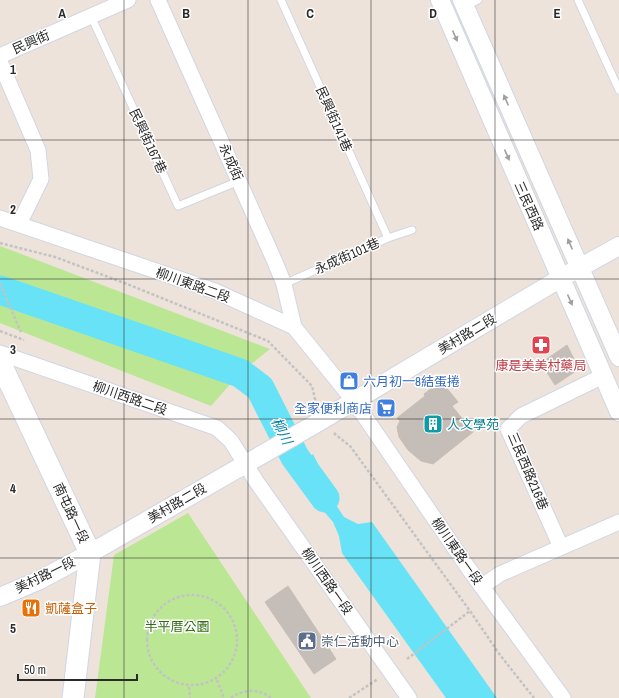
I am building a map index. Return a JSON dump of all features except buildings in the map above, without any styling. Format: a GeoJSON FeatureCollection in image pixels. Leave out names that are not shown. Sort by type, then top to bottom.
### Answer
{"type":"FeatureCollection","features":[{"type":"Feature","properties":{"kind":"main road","name":"南屯路一段"},"geometry":{"type":"LineString","coordinates":[[0,362],[90,553],[73,698]]}},
{"type":"Feature","properties":{"kind":"street","name":"民興街"},"geometry":{"type":"LineString","coordinates":[[0,56],[128,0]]}},
{"type":"Feature","properties":{"kind":"street","name":"永成街"},"geometry":{"type":"LineString","coordinates":[[158,0],[284,284],[294,327]]}},
{"type":"Feature","properties":{"kind":"street","name":"三民西路"},"geometry":{"type":"LineString","coordinates":[[440,0],[619,412]]}},
{"type":"Feature","properties":{"kind":"street","name":"三民西路"},"geometry":{"type":"LineString","coordinates":[[468,2],[619,357]]}},
{"type":"Feature","properties":{"kind":"street"},"geometry":{"type":"LineString","coordinates":[[0,62],[38,150],[41,178],[19,224]]}},
{"type":"Feature","properties":{"kind":"street","name":"柳川東路二段"},"geometry":{"type":"LineString","coordinates":[[0,218],[215,291],[294,327],[354,402]]}},
{"type":"Feature","properties":{"kind":"street","name":"美村路二段"},"geometry":{"type":"LineString","coordinates":[[90,553],[354,402],[561,278],[619,246]]}},
{"type":"Feature","properties":{"kind":"street","name":"柳川西路二段"},"geometry":{"type":"LineString","coordinates":[[0,353],[217,428],[231,441],[245,465]]}},
{"type":"Feature","properties":{"kind":"street","name":"三民西路216巷"},"geometry":{"type":"LineString","coordinates":[[560,547],[508,429],[521,416],[603,376]]}},
{"type":"Feature","properties":{"kind":"street","name":"柳川東路一段"},"geometry":{"type":"LineString","coordinates":[[354,402],[482,586],[563,698]]}},
{"type":"Feature","properties":{"kind":"street","name":"柳川西路一段"},"geometry":{"type":"LineString","coordinates":[[245,465],[409,698]]}},
{"type":"Feature","properties":{"kind":"street"},"geometry":{"type":"LineString","coordinates":[[482,586],[500,574],[619,522]]}},
{"type":"Feature","properties":{"kind":"street","name":"美村路一段"},"geometry":{"type":"LineString","coordinates":[[0,597],[40,580],[90,553]]}},
{"type":"Feature","properties":{"kind":"lane","name":"民興街141巷"},"geometry":{"type":"LineString","coordinates":[[281,0],[388,238]]}},
{"type":"Feature","properties":{"kind":"lane"},"geometry":{"type":"LineString","coordinates":[[578,0],[619,90]]}},
{"type":"Feature","properties":{"kind":"lane","name":"民興街167巷"},"geometry":{"type":"LineString","coordinates":[[91,16],[178,206],[239,181]]}},
{"type":"Feature","properties":{"kind":"lane","name":"永成街101巷"},"geometry":{"type":"LineString","coordinates":[[284,284],[388,238],[412,230]]}},
{"type":"Feature","properties":{"kind":"path"},"geometry":{"type":"LineString","coordinates":[[0,243],[55,257],[127,284],[268,341],[312,386],[315,399]]}},
{"type":"Feature","properties":{"kind":"path"},"geometry":{"type":"LineString","coordinates":[[0,284],[21,332]]}},
{"type":"Feature","properties":{"kind":"path"},"geometry":{"type":"LineString","coordinates":[[0,331],[24,340]]}},
{"type":"Feature","properties":{"kind":"path"},"geometry":{"type":"LineString","coordinates":[[339,438],[350,446],[470,611],[500,655],[534,698]]}},
{"type":"Feature","properties":{"kind":"path"},"geometry":{"type":"LineString","coordinates":[[196,594],[222,605],[238,629],[236,658],[217,680],[189,687],[162,676],[147,652],[149,623],[168,601],[196,594]]}},
{"type":"Feature","properties":{"kind":"path"},"geometry":{"type":"LineString","coordinates":[[407,660],[470,611]]}},
{"type":"Feature","properties":{"kind":"path"},"geometry":{"type":"LineString","coordinates":[[349,698],[390,671]]}},
{"type":"Feature","properties":{"kind":"path"},"geometry":{"type":"LineString","coordinates":[[217,680],[224,698]]}},
{"type":"Feature","properties":{"kind":"path"},"geometry":{"type":"LineString","coordinates":[[189,687],[190,698]]}},
{"type":"Feature","properties":{"kind":"path"},"geometry":{"type":"LineString","coordinates":[[231,698],[241,692],[250,690],[260,692],[271,698]]}},
{"type":"Feature","properties":{"kind":"green space"},"geometry":{"type":"Polygon","coordinates":[[[0,246],[270,349],[240,373],[211,406],[0,323],[0,246]]]}},
{"type":"Feature","properties":{"kind":"green space","name":"半平厝公園"},"geometry":{"type":"Polygon","coordinates":[[[188,513],[311,698],[95,698],[114,555],[188,513]]]}},
{"type":"Feature","properties":{"kind":"water"},"geometry":{"type":"Polygon","coordinates":[[[313,454],[328,484],[334,502],[344,517],[358,524],[372,522],[497,698],[446,698],[342,553],[339,536],[333,522],[321,508],[296,470],[313,454]]]}},
{"type":"Feature","properties":{"kind":"waterway","name":"柳川"},"geometry":{"type":"LineString","coordinates":[[0,290],[240,373],[260,388],[295,457],[325,498]]}},
{"type":"Feature","properties":{"kind":"place","name":"康是美美村藥局"},"geometry":{"type":"Point","coordinates":[541,345]}},
{"type":"Feature","properties":{"kind":"place","name":"六月初一8結蛋捲"},"geometry":{"type":"Point","coordinates":[349,381]}},
{"type":"Feature","properties":{"kind":"place","name":"全家便利商店"},"geometry":{"type":"Point","coordinates":[386,408]}},
{"type":"Feature","properties":{"kind":"place","name":"人文學苑"},"geometry":{"type":"Point","coordinates":[433,424]}},
{"type":"Feature","properties":{"kind":"place","name":"凱薩盒子"},"geometry":{"type":"Point","coordinates":[31,608]}},
{"type":"Feature","properties":{"kind":"place","name":"崇仁活動中心"},"geometry":{"type":"Point","coordinates":[307,641]}}]}
